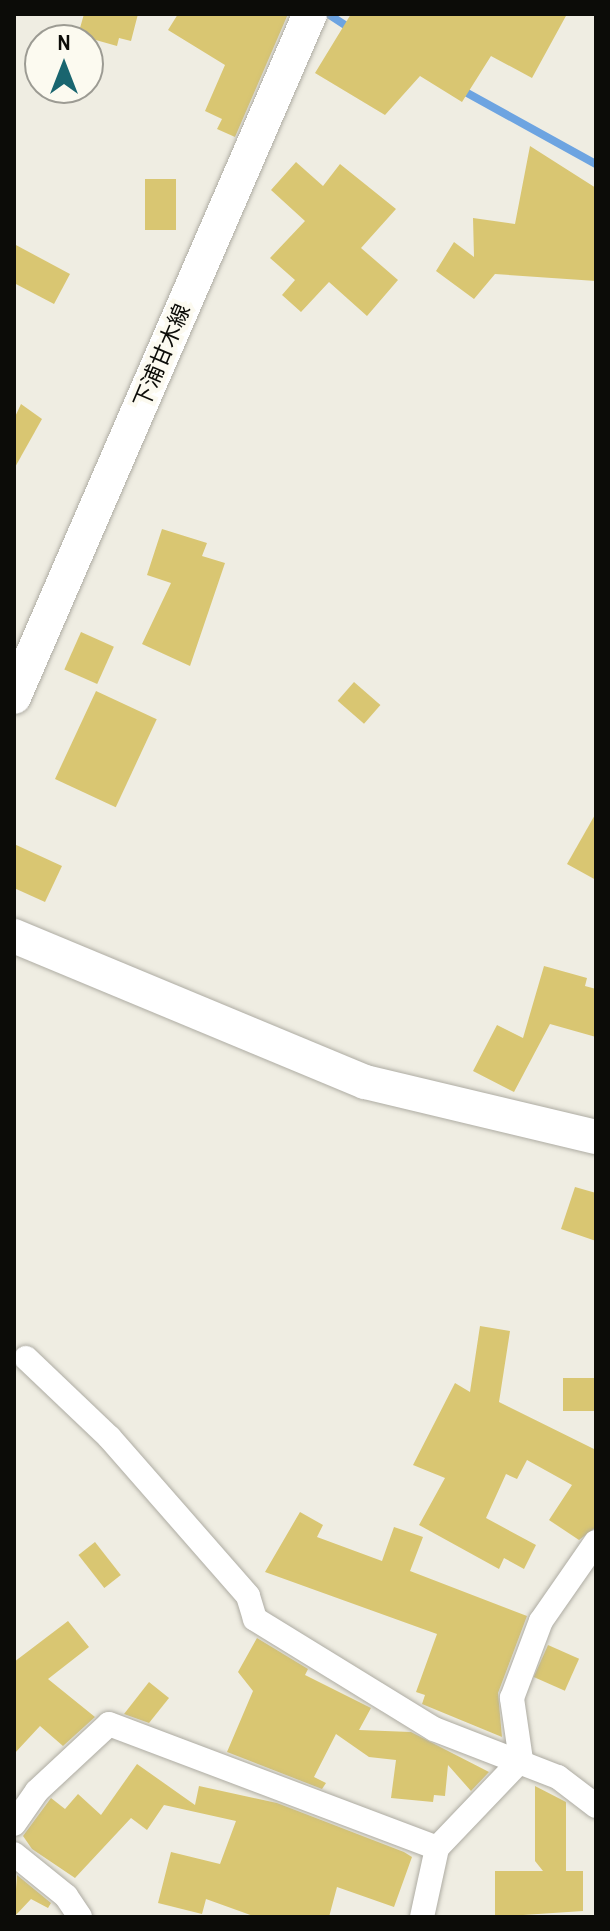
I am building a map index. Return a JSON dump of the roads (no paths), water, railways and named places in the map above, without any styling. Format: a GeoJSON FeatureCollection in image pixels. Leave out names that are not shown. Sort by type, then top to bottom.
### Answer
{"type":"FeatureCollection","features":[{"type":"Feature","properties":{"kind":"main road","name":"下浦甘木線"},"geometry":{"type":"LineString","coordinates":[[14,697],[310,14]]}},
{"type":"Feature","properties":{"kind":"main road"},"geometry":{"type":"LineString","coordinates":[[14,936],[365,1082],[596,1137]]}},
{"type":"Feature","properties":{"kind":"street"},"geometry":{"type":"LineString","coordinates":[[26,1358],[109,1437],[248,1596],[255,1619],[434,1729],[521,1760],[596,1806]]}},
{"type":"Feature","properties":{"kind":"street"},"geometry":{"type":"LineString","coordinates":[[521,1760],[512,1698],[541,1621],[596,1542]]}},
{"type":"Feature","properties":{"kind":"street"},"geometry":{"type":"LineString","coordinates":[[14,1824],[37,1791],[109,1724],[437,1848]]}},
{"type":"Feature","properties":{"kind":"street"},"geometry":{"type":"LineString","coordinates":[[422,1917],[437,1848],[521,1760]]}},
{"type":"Feature","properties":{"kind":"street"},"geometry":{"type":"LineString","coordinates":[[14,1854],[66,1896],[80,1917]]}},
{"type":"Feature","properties":{"kind":"waterway"},"geometry":{"type":"LineString","coordinates":[[328,14],[354,31]]}},
{"type":"Feature","properties":{"kind":"waterway"},"geometry":{"type":"LineString","coordinates":[[460,89],[596,164]]}}]}
